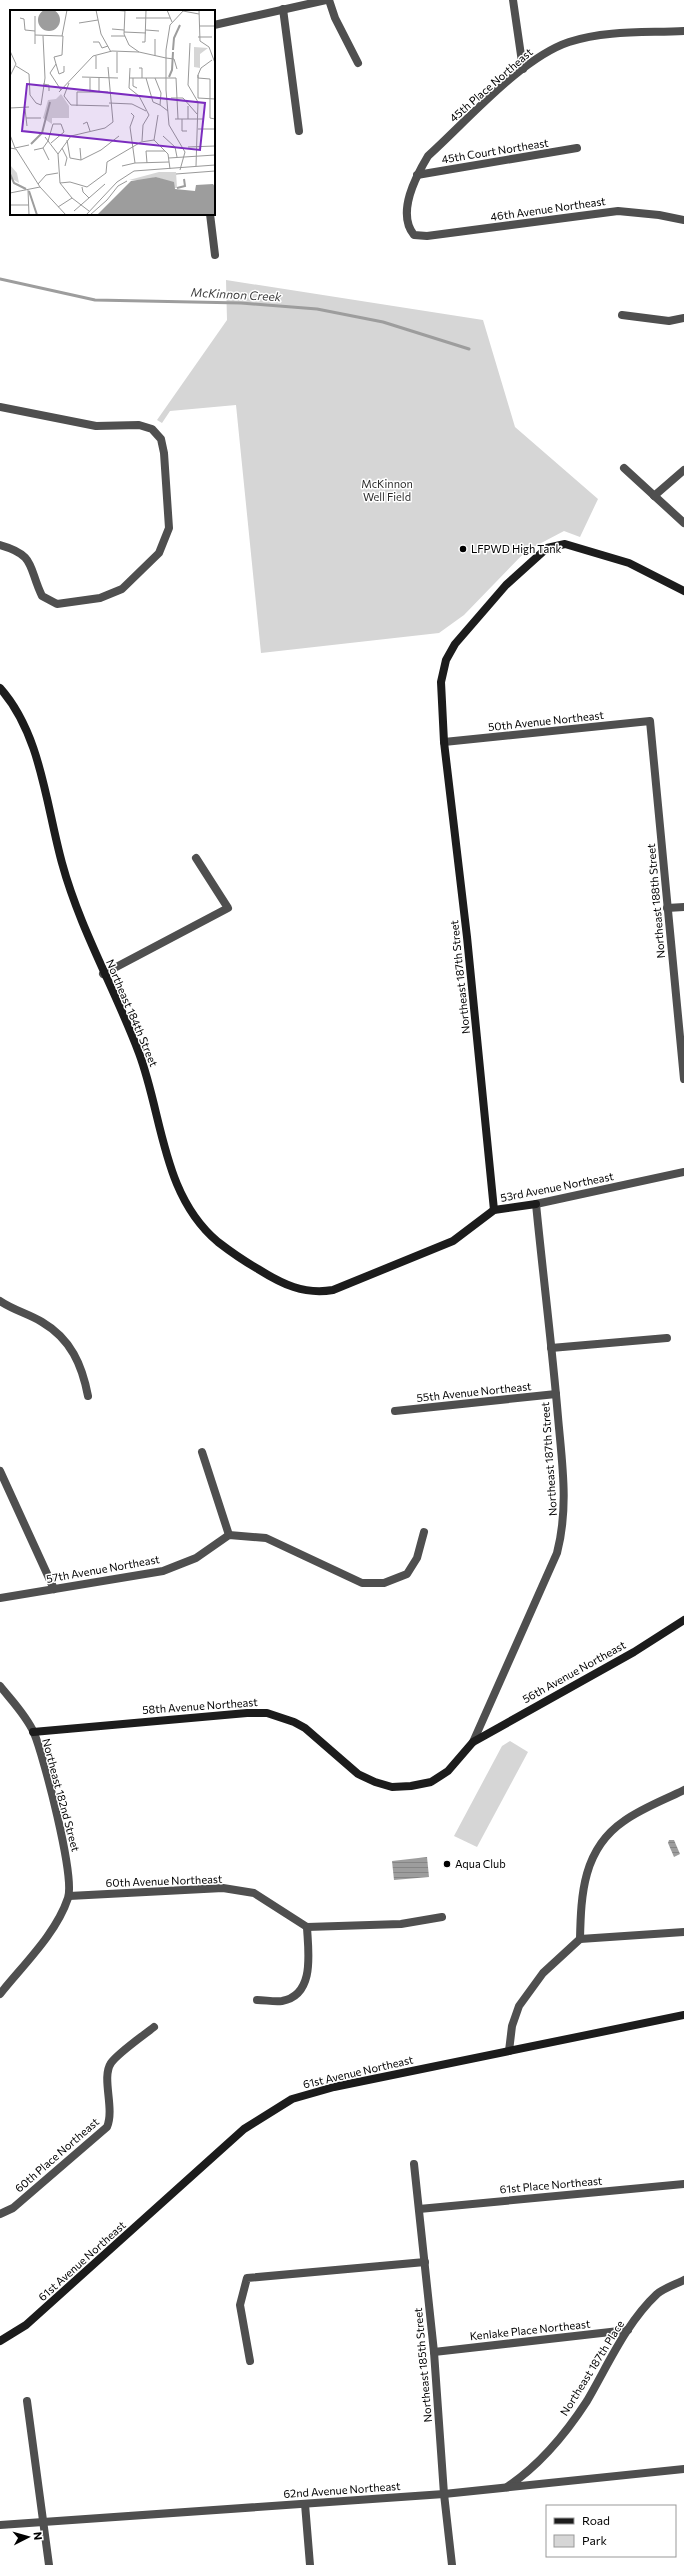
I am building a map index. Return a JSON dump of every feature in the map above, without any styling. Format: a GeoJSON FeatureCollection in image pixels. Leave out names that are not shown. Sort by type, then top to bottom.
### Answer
{"type":"FeatureCollection","features":[{"type":"Feature","properties":{"kind":"street"},"geometry":{"type":"LineString","coordinates":[[215,25],[326,0]]}},
{"type":"Feature","properties":{"kind":"street"},"geometry":{"type":"LineString","coordinates":[[329,0],[358,62]]}},
{"type":"Feature","properties":{"kind":"street"},"geometry":{"type":"LineString","coordinates":[[513,0],[523,69]]}},
{"type":"Feature","properties":{"kind":"street"},"geometry":{"type":"LineString","coordinates":[[284,9],[299,131]]}},
{"type":"Feature","properties":{"kind":"street","name":"45th Place Northeast"},"geometry":{"type":"LineString","coordinates":[[414,235],[409,228],[407,217],[410,198],[417,175],[428,156],[539,56],[569,43],[597,36],[624,32],[684,31]]}},
{"type":"Feature","properties":{"kind":"street","name":"45th Court Northeast"},"geometry":{"type":"LineString","coordinates":[[417,175],[577,148]]}},
{"type":"Feature","properties":{"kind":"street","name":"46th Avenue Northeast"},"geometry":{"type":"LineString","coordinates":[[414,235],[427,236],[618,211],[659,215],[684,220]]}},
{"type":"Feature","properties":{"kind":"street"},"geometry":{"type":"LineString","coordinates":[[210,215],[215,255]]}},
{"type":"Feature","properties":{"kind":"street"},"geometry":{"type":"LineString","coordinates":[[622,315],[669,321],[684,318]]}},
{"type":"Feature","properties":{"kind":"street"},"geometry":{"type":"LineString","coordinates":[[0,407],[96,426],[139,425],[152,429],[161,439],[164,453],[169,528],[159,553],[122,589],[100,598],[57,604],[42,596],[32,566],[24,555],[13,548],[0,545]]}},
{"type":"Feature","properties":{"kind":"street"},"geometry":{"type":"LineString","coordinates":[[624,468],[684,523]]}},
{"type":"Feature","properties":{"kind":"street"},"geometry":{"type":"LineString","coordinates":[[654,496],[684,470]]}},
{"type":"Feature","properties":{"kind":"street","name":"Northeast 187th Street"},"geometry":{"type":"LineString","coordinates":[[494,1210],[467,937],[444,742],[441,682],[446,660],[455,644],[506,585],[525,565],[547,548],[565,544],[629,563],[684,591]]}},
{"type":"Feature","properties":{"kind":"street","name":"Northeast 184th Street"},"geometry":{"type":"LineString","coordinates":[[0,688],[11,700],[30,740],[70,890],[103,974],[139,1051],[151,1088],[173,1176],[195,1217],[217,1241],[278,1282],[303,1290],[333,1290]]}},
{"type":"Feature","properties":{"kind":"street","name":"50th Avenue Northeast"},"geometry":{"type":"LineString","coordinates":[[444,742],[650,721]]}},
{"type":"Feature","properties":{"kind":"street","name":"Northeast 188th Street"},"geometry":{"type":"LineString","coordinates":[[650,721],[667,908],[682,1033],[684,1079]]}},
{"type":"Feature","properties":{"kind":"street"},"geometry":{"type":"LineString","coordinates":[[103,974],[228,908],[196,858]]}},
{"type":"Feature","properties":{"kind":"street"},"geometry":{"type":"LineString","coordinates":[[667,908],[684,907]]}},
{"type":"Feature","properties":{"kind":"street","name":"53rd Avenue Northeast"},"geometry":{"type":"LineString","coordinates":[[333,1290],[453,1241],[494,1210],[536,1204],[684,1172]]}},
{"type":"Feature","properties":{"kind":"street","name":"Northeast 187th Street"},"geometry":{"type":"LineString","coordinates":[[473,1742],[557,1552],[564,1528],[565,1506],[556,1394],[536,1204]]}},
{"type":"Feature","properties":{"kind":"street"},"geometry":{"type":"LineString","coordinates":[[0,1302],[43,1322],[64,1339],[78,1358],[88,1396]]}},
{"type":"Feature","properties":{"kind":"street"},"geometry":{"type":"LineString","coordinates":[[551,1348],[667,1338]]}},
{"type":"Feature","properties":{"kind":"street","name":"55th Avenue Northeast"},"geometry":{"type":"LineString","coordinates":[[394,1411],[556,1394]]}},
{"type":"Feature","properties":{"kind":"street"},"geometry":{"type":"LineString","coordinates":[[202,1452],[230,1535],[266,1538],[362,1583],[384,1583],[407,1574],[417,1558],[424,1532]]}},
{"type":"Feature","properties":{"kind":"street"},"geometry":{"type":"LineString","coordinates":[[0,1471],[54,1589]]}},
{"type":"Feature","properties":{"kind":"street","name":"57th Avenue Northeast"},"geometry":{"type":"LineString","coordinates":[[0,1598],[164,1571],[196,1558],[230,1535]]}},
{"type":"Feature","properties":{"kind":"street","name":"56th Avenue Northeast"},"geometry":{"type":"LineString","coordinates":[[473,1742],[634,1652],[684,1620]]}},
{"type":"Feature","properties":{"kind":"street","name":"Northeast 182nd Street"},"geometry":{"type":"LineString","coordinates":[[0,1686],[33,1732],[65,1849],[69,1875],[69,1896]]}},
{"type":"Feature","properties":{"kind":"street","name":"58th Avenue Northeast"},"geometry":{"type":"LineString","coordinates":[[33,1732],[240,1713],[267,1713],[283,1717],[299,1725],[358,1774],[392,1787],[411,1786],[431,1782],[448,1771],[473,1742]]}},
{"type":"Feature","properties":{"kind":"street"},"geometry":{"type":"LineString","coordinates":[[580,1939],[582,1891],[588,1866],[597,1847],[610,1831],[624,1820],[684,1790]]}},
{"type":"Feature","properties":{"kind":"street","name":"60th Avenue Northeast"},"geometry":{"type":"LineString","coordinates":[[69,1896],[223,1888],[254,1893],[307,1927]]}},
{"type":"Feature","properties":{"kind":"street"},"geometry":{"type":"LineString","coordinates":[[0,1994],[54,1926],[69,1896]]}},
{"type":"Feature","properties":{"kind":"street"},"geometry":{"type":"LineString","coordinates":[[257,2000],[283,2001],[294,1994],[302,1986],[309,1974],[307,1927],[401,1924],[442,1917]]}},
{"type":"Feature","properties":{"kind":"street"},"geometry":{"type":"LineString","coordinates":[[509,2051],[512,2026],[523,2000],[543,1973],[580,1939],[684,1932]]}},
{"type":"Feature","properties":{"kind":"street","name":"61st Avenue Northeast"},"geometry":{"type":"LineString","coordinates":[[0,2341],[26,2325],[244,2129],[273,2109],[292,2099],[334,2087],[684,2015]]}},
{"type":"Feature","properties":{"kind":"street","name":"60th Place Northeast"},"geometry":{"type":"LineString","coordinates":[[0,2214],[12,2208],[107,2127],[111,2117],[108,2073],[111,2063],[154,2027]]}},
{"type":"Feature","properties":{"kind":"street","name":"Northeast 185th Street"},"geometry":{"type":"LineString","coordinates":[[414,2164],[434,2352],[444,2494],[452,2565]]}},
{"type":"Feature","properties":{"kind":"street","name":"61st Place Northeast"},"geometry":{"type":"LineString","coordinates":[[419,2209],[684,2184]]}},
{"type":"Feature","properties":{"kind":"street"},"geometry":{"type":"LineString","coordinates":[[250,2361],[240,2305],[247,2278],[425,2262]]}},
{"type":"Feature","properties":{"kind":"street","name":"Northeast 187th Place"},"geometry":{"type":"LineString","coordinates":[[506,2488],[529,2472],[549,2452],[586,2402],[628,2330],[658,2294],[684,2280]]}},
{"type":"Feature","properties":{"kind":"street","name":"Kenlake Place Northeast"},"geometry":{"type":"LineString","coordinates":[[434,2352],[628,2330]]}},
{"type":"Feature","properties":{"kind":"street"},"geometry":{"type":"LineString","coordinates":[[26,2401],[49,2565]]}},
{"type":"Feature","properties":{"kind":"street","name":"62nd Avenue Northeast"},"geometry":{"type":"LineString","coordinates":[[0,2525],[444,2494],[684,2469]]}},
{"type":"Feature","properties":{"kind":"street"},"geometry":{"type":"LineString","coordinates":[[305,2504],[310,2565]]}},
{"type":"Feature","properties":{"kind":"green space","name":"McKinnon Well Field"},"geometry":{"type":"Polygon","coordinates":[[[226,280],[483,320],[515,427],[598,499],[580,537],[564,531],[526,551],[464,615],[439,633],[261,653],[236,405],[170,411],[162,423],[157,420],[227,320],[226,280]]]}},
{"type":"Feature","properties":{"kind":"green space"},"geometry":{"type":"Polygon","coordinates":[[[510,1741],[528,1752],[477,1847],[454,1836],[502,1746],[510,1741]]]}},
{"type":"Feature","properties":{"kind":"shaded area"},"geometry":{"type":"Polygon","coordinates":[[[669,1840],[674,1840],[680,1854],[674,1857],[668,1843],[669,1840]]]}},
{"type":"Feature","properties":{"kind":"shaded area"},"geometry":{"type":"Polygon","coordinates":[[[427,1857],[429,1877],[394,1880],[392,1861],[427,1857]]]}},
{"type":"Feature","properties":{"kind":"waterway","name":"McKinnon Creek"},"geometry":{"type":"LineString","coordinates":[[0,279],[95,300],[241,303],[317,309],[383,322],[469,349]]}},
{"type":"Feature","properties":{"kind":"place","name":"LFPWD High Tank"},"geometry":{"type":"Point","coordinates":[463,549]}},
{"type":"Feature","properties":{"kind":"place","name":"Aqua Club"},"geometry":{"type":"Point","coordinates":[447,1864]}}]}
